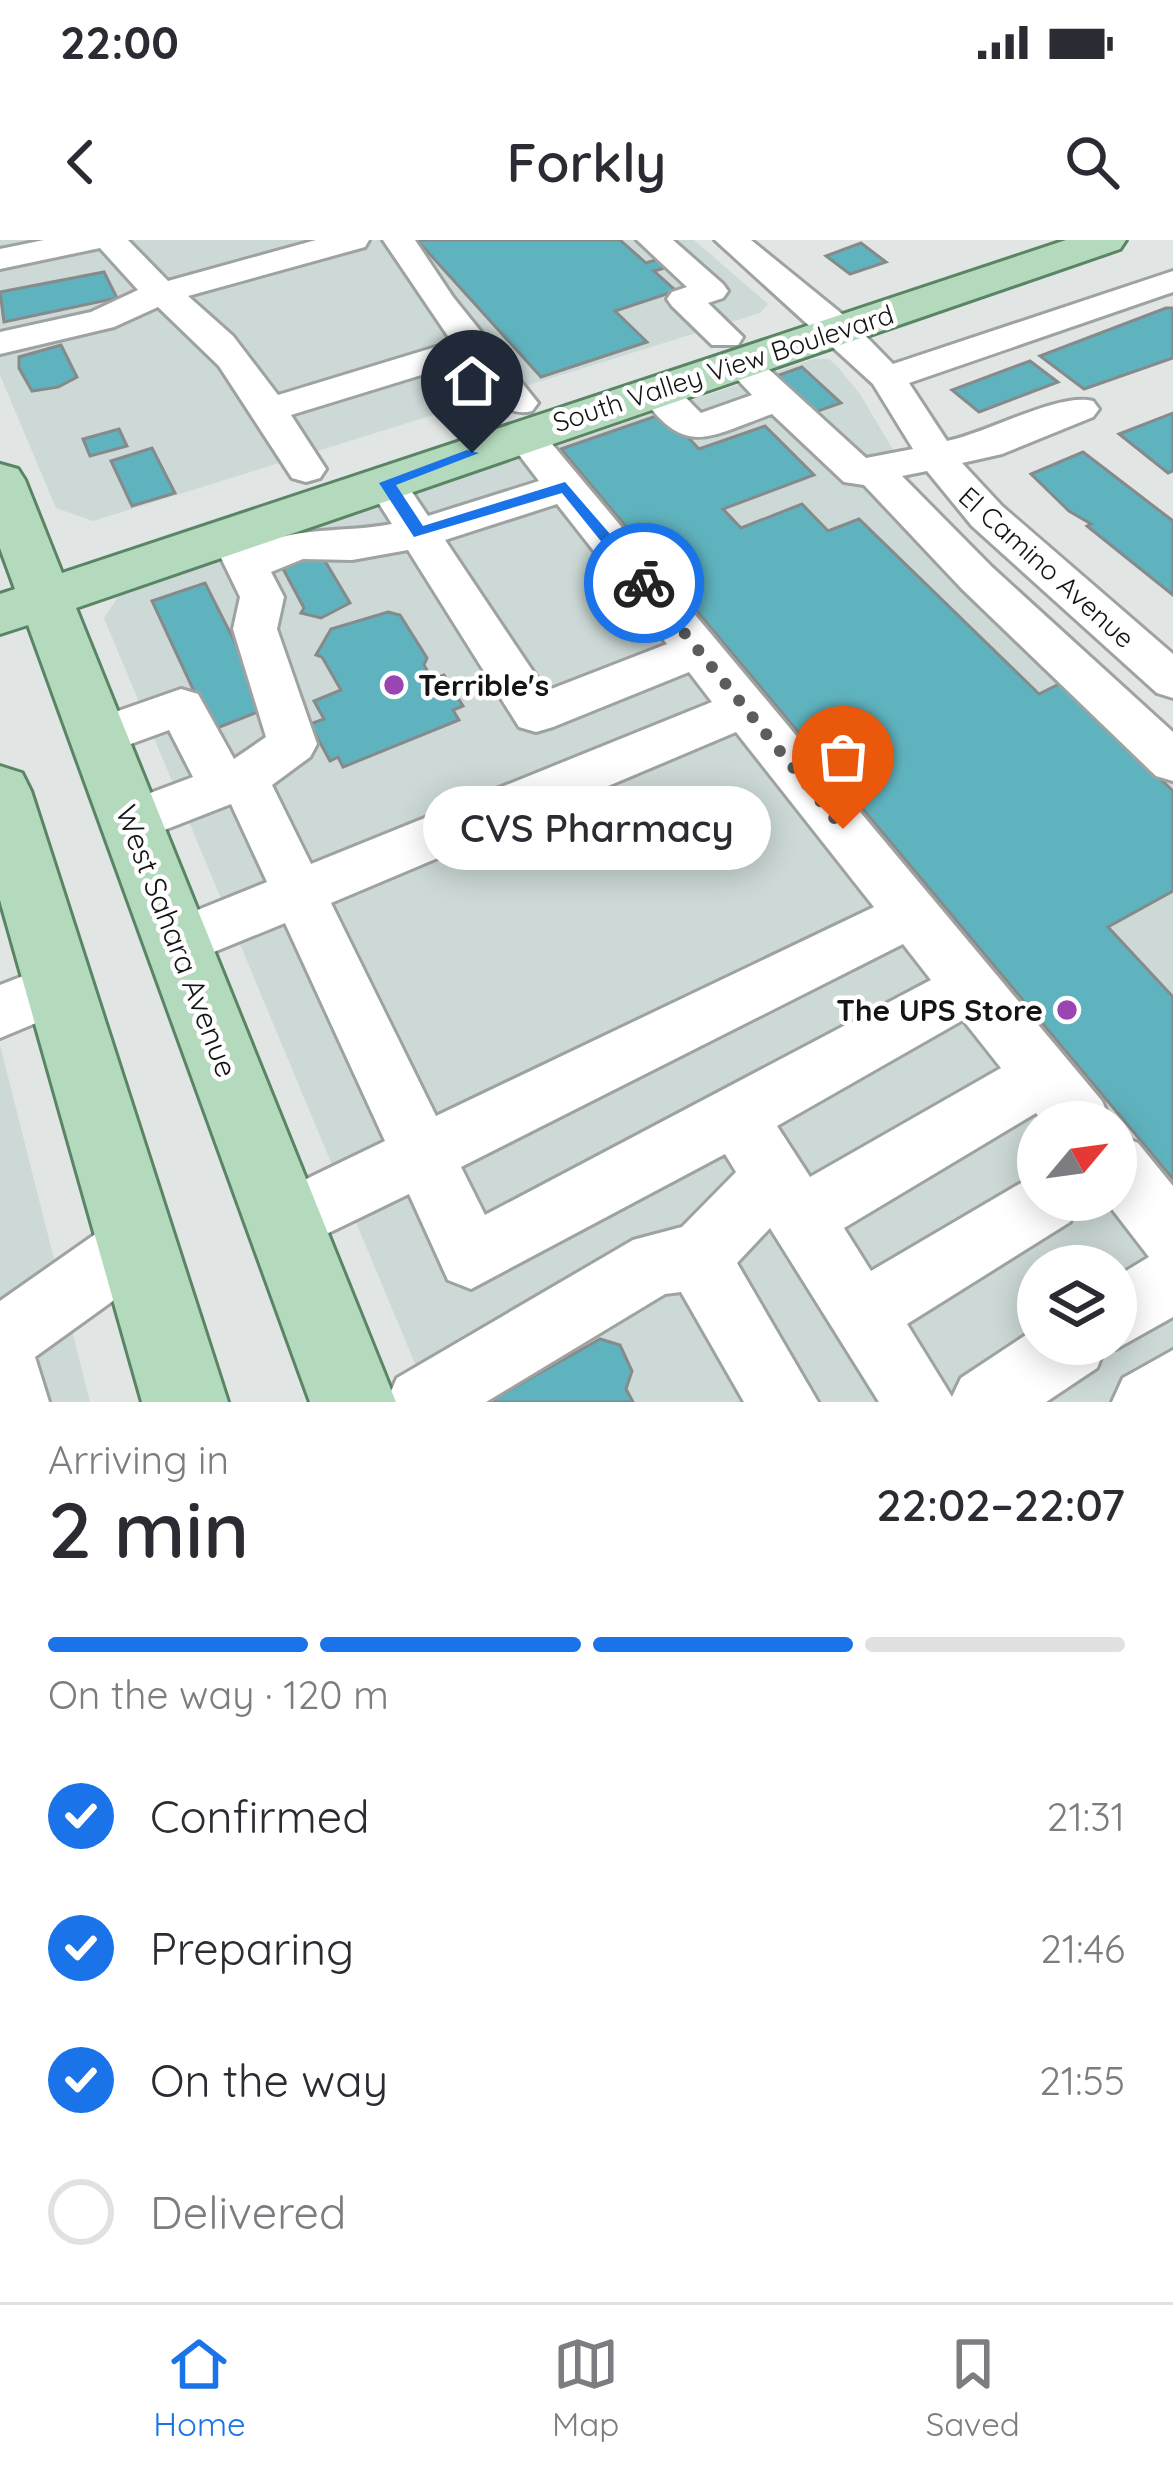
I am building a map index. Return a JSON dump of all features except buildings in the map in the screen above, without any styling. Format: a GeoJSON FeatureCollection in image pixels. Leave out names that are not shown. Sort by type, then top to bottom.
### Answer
{"type":"FeatureCollection","features":[{"type":"Feature","properties":{"kind":"main road","name":"South Valley View Boulevard"},"geometry":{"type":"LineString","coordinates":[[827,320],[1025,240]]}},
{"type":"Feature","properties":{"kind":"main road","name":"South Valley View Boulevard"},"geometry":{"type":"LineString","coordinates":[[19,585],[306,469],[656,390],[732,349],[1106,240]]}},
{"type":"Feature","properties":{"kind":"main road"},"geometry":{"type":"LineString","coordinates":[[521,419],[732,349]]}},
{"type":"Feature","properties":{"kind":"main road","name":"South Valley View Boulevard"},"geometry":{"type":"LineString","coordinates":[[19,585],[239,550],[521,419]]}},
{"type":"Feature","properties":{"kind":"main road","name":"West Sahara Avenue"},"geometry":{"type":"LineString","coordinates":[[0,480],[19,585],[98,737],[353,1402]]}},
{"type":"Feature","properties":{"kind":"main road"},"geometry":{"type":"LineString","coordinates":[[4,819],[29,1000],[137,1244],[180,1400]]}},
{"type":"Feature","properties":{"kind":"street"},"geometry":{"type":"LineString","coordinates":[[2,254],[91,240]]}},
{"type":"Feature","properties":{"kind":"street"},"geometry":{"type":"LineString","coordinates":[[0,344],[102,320],[158,294],[353,240]]}},
{"type":"Feature","properties":{"kind":"street"},"geometry":{"type":"LineString","coordinates":[[399,240],[565,487],[1062,1099],[788,1198],[697,1258],[656,1263],[422,1402]]}},
{"type":"Feature","properties":{"kind":"street"},"geometry":{"type":"LineString","coordinates":[[653,240],[711,291],[683,299],[777,399],[858,473],[988,446],[1079,409]]}},
{"type":"Feature","properties":{"kind":"street","name":"El Camino Avenue"},"geometry":{"type":"LineString","coordinates":[[730,240],[827,320],[887,378],[956,484],[986,516],[1173,681]]}},
{"type":"Feature","properties":{"kind":"street"},"geometry":{"type":"LineString","coordinates":[[120,252],[158,294],[216,340],[306,469]]}},
{"type":"Feature","properties":{"kind":"street"},"geometry":{"type":"LineString","coordinates":[[120,252],[169,255]]}},
{"type":"Feature","properties":{"kind":"street"},"geometry":{"type":"LineString","coordinates":[[887,378],[1173,281]]}},
{"type":"Feature","properties":{"kind":"street"},"geometry":{"type":"LineString","coordinates":[[268,410],[475,347]]}},
{"type":"Feature","properties":{"kind":"street"},"geometry":{"type":"LineString","coordinates":[[656,390],[694,428],[777,399]]}},
{"type":"Feature","properties":{"kind":"street"},"geometry":{"type":"LineString","coordinates":[[873,470],[977,578],[1173,763]]}},
{"type":"Feature","properties":{"kind":"street"},"geometry":{"type":"LineString","coordinates":[[386,483],[536,714],[698,650]]}},
{"type":"Feature","properties":{"kind":"street"},"geometry":{"type":"LineString","coordinates":[[131,822],[233,782],[293,744],[255,629],[262,597],[239,550],[298,544],[352,546],[419,533],[565,487]]}},
{"type":"Feature","properties":{"kind":"street"},"geometry":{"type":"LineString","coordinates":[[98,737],[181,707],[233,782],[298,893],[471,1257],[971,987]]}},
{"type":"Feature","properties":{"kind":"street"},"geometry":{"type":"LineString","coordinates":[[177,943],[745,708]]}},
{"type":"Feature","properties":{"kind":"street"},"geometry":{"type":"LineString","coordinates":[[285,1222],[912,914]]}},
{"type":"Feature","properties":{"kind":"street"},"geometry":{"type":"LineString","coordinates":[[736,1116],[920,1402]]}},
{"type":"Feature","properties":{"kind":"street"},"geometry":{"type":"LineString","coordinates":[[1137,1192],[1173,1236]]}},
{"type":"Feature","properties":{"kind":"street"},"geometry":{"type":"LineString","coordinates":[[861,1315],[1017,1219]]}},
{"type":"Feature","properties":{"kind":"street"},"geometry":{"type":"LineString","coordinates":[[0,1342],[137,1244]]}},
{"type":"Feature","properties":{"kind":"street"},"geometry":{"type":"LineString","coordinates":[[697,1258],[783,1402]]}},
{"type":"Feature","properties":{"kind":"street"},"geometry":{"type":"LineString","coordinates":[[1137,1302],[1173,1279]]}},
{"type":"Feature","properties":{"kind":"street"},"geometry":{"type":"LineString","coordinates":[[0,1352],[14,1402]]}},
{"type":"Feature","properties":{"kind":"street"},"geometry":{"type":"LineString","coordinates":[[986,1402],[1042,1365]]}},
{"type":"Feature","properties":{"kind":"street"},"geometry":{"type":"LineString","coordinates":[[1147,1402],[1173,1384]]}},
{"type":"Feature","properties":{"kind":"shaded area"},"geometry":{"type":"Polygon","coordinates":[[[0,240],[694,240],[768,304],[760,313],[93,521],[56,508],[0,375],[0,240]]]}},
{"type":"Feature","properties":{"kind":"shaded area"},"geometry":{"type":"Polygon","coordinates":[[[814,359],[829,359],[860,394],[911,480],[962,536],[1173,731],[1173,1402],[431,1402],[104,618],[120,594],[814,359]]]}},
{"type":"Feature","properties":{"kind":"shaded area"},"geometry":{"type":"Polygon","coordinates":[[[0,1045],[90,1402],[0,1402],[0,1045]]]}},
{"type":"Feature","properties":{"kind":"way so far"},"geometry":{"type":"LineString","coordinates":[[644,583],[843,829]]}},
{"type":"Feature","properties":{"kind":"place","name":"Terrible's"},"geometry":{"type":"Point","coordinates":[394,685]}},
{"type":"Feature","properties":{"kind":"place","name":"CVS Pharmacy"},"geometry":{"type":"Point","coordinates":[843,829]}},
{"type":"Feature","properties":{"kind":"place","name":"The UPS Store"},"geometry":{"type":"Point","coordinates":[1067,1010]}},
{"type":"Feature","properties":{"kind":"route"},"geometry":{"type":"LineString","coordinates":[[472,453],[386,483],[419,533],[565,487],[644,583]]}}]}
